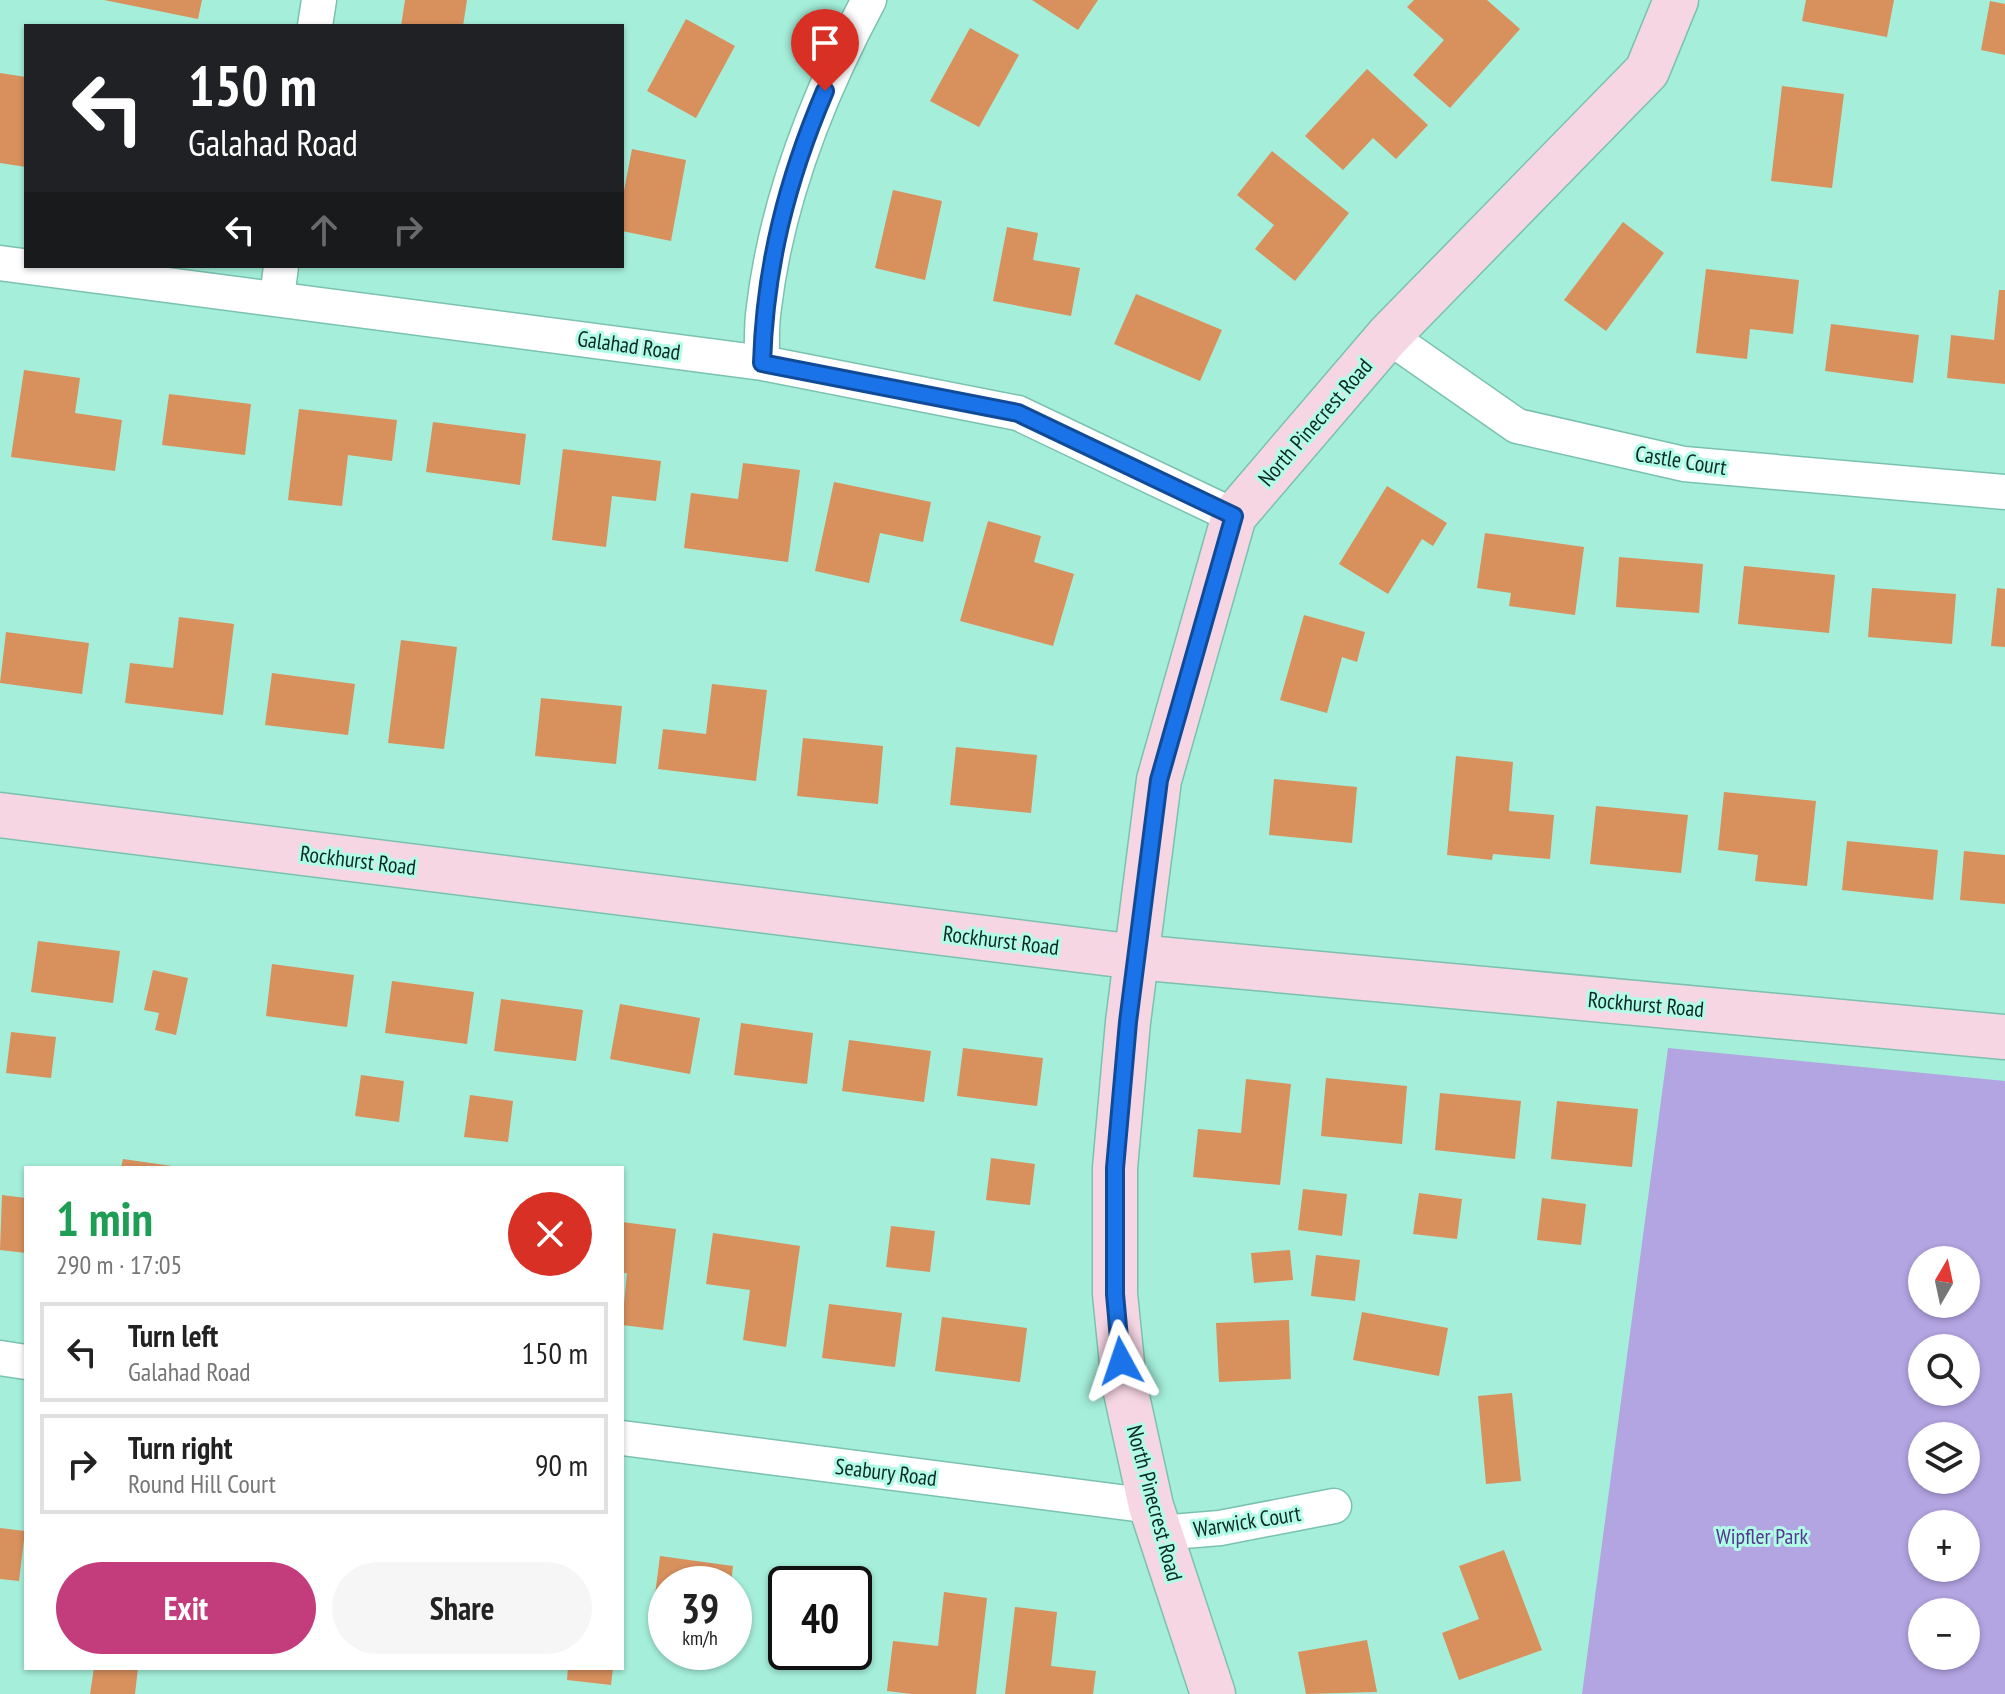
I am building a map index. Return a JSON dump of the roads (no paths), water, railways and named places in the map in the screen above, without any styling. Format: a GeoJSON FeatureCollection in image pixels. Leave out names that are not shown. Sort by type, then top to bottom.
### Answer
{"type":"FeatureCollection","features":[{"type":"Feature","properties":{"kind":"street"},"geometry":{"type":"LineString","coordinates":[[315,24],[319,0]]}},
{"type":"Feature","properties":{"kind":"street"},"geometry":{"type":"LineString","coordinates":[[762,363],[763,309],[793,176],[845,45],[869,0]]}},
{"type":"Feature","properties":{"kind":"street","name":"North Pinecrest Road"},"geometry":{"type":"LineString","coordinates":[[1213,1694],[1156,1519],[1124,1383],[1115,1294],[1115,1168],[1136,957],[1159,780],[1234,516],[1388,336],[1647,71],[1676,0]]}},
{"type":"Feature","properties":{"kind":"street","name":"Galahad Road"},"geometry":{"type":"LineString","coordinates":[[0,263],[24,265]]}},
{"type":"Feature","properties":{"kind":"street","name":"Galahad Road"},"geometry":{"type":"LineString","coordinates":[[73,268],[279,282],[762,363],[1018,413],[1234,516]]}},
{"type":"Feature","properties":{"kind":"street","name":"Castle Court"},"geometry":{"type":"LineString","coordinates":[[1388,336],[1517,426],[1684,464],[2005,492]]}},
{"type":"Feature","properties":{"kind":"street","name":"Rockhurst Road"},"geometry":{"type":"LineString","coordinates":[[0,815],[1136,957],[2005,1037]]}},
{"type":"Feature","properties":{"kind":"street"},"geometry":{"type":"LineString","coordinates":[[0,1358],[24,1362]]}},
{"type":"Feature","properties":{"kind":"street","name":"Seabury Road"},"geometry":{"type":"LineString","coordinates":[[624,1438],[1156,1519]]}},
{"type":"Feature","properties":{"kind":"street","name":"Warwick Court"},"geometry":{"type":"LineString","coordinates":[[1156,1519],[1220,1528],[1334,1506]]}},
{"type":"Feature","properties":{"kind":"park label","name":"Wipfler Park"},"geometry":{"type":"Point","coordinates":[1762,1536]}}]}
